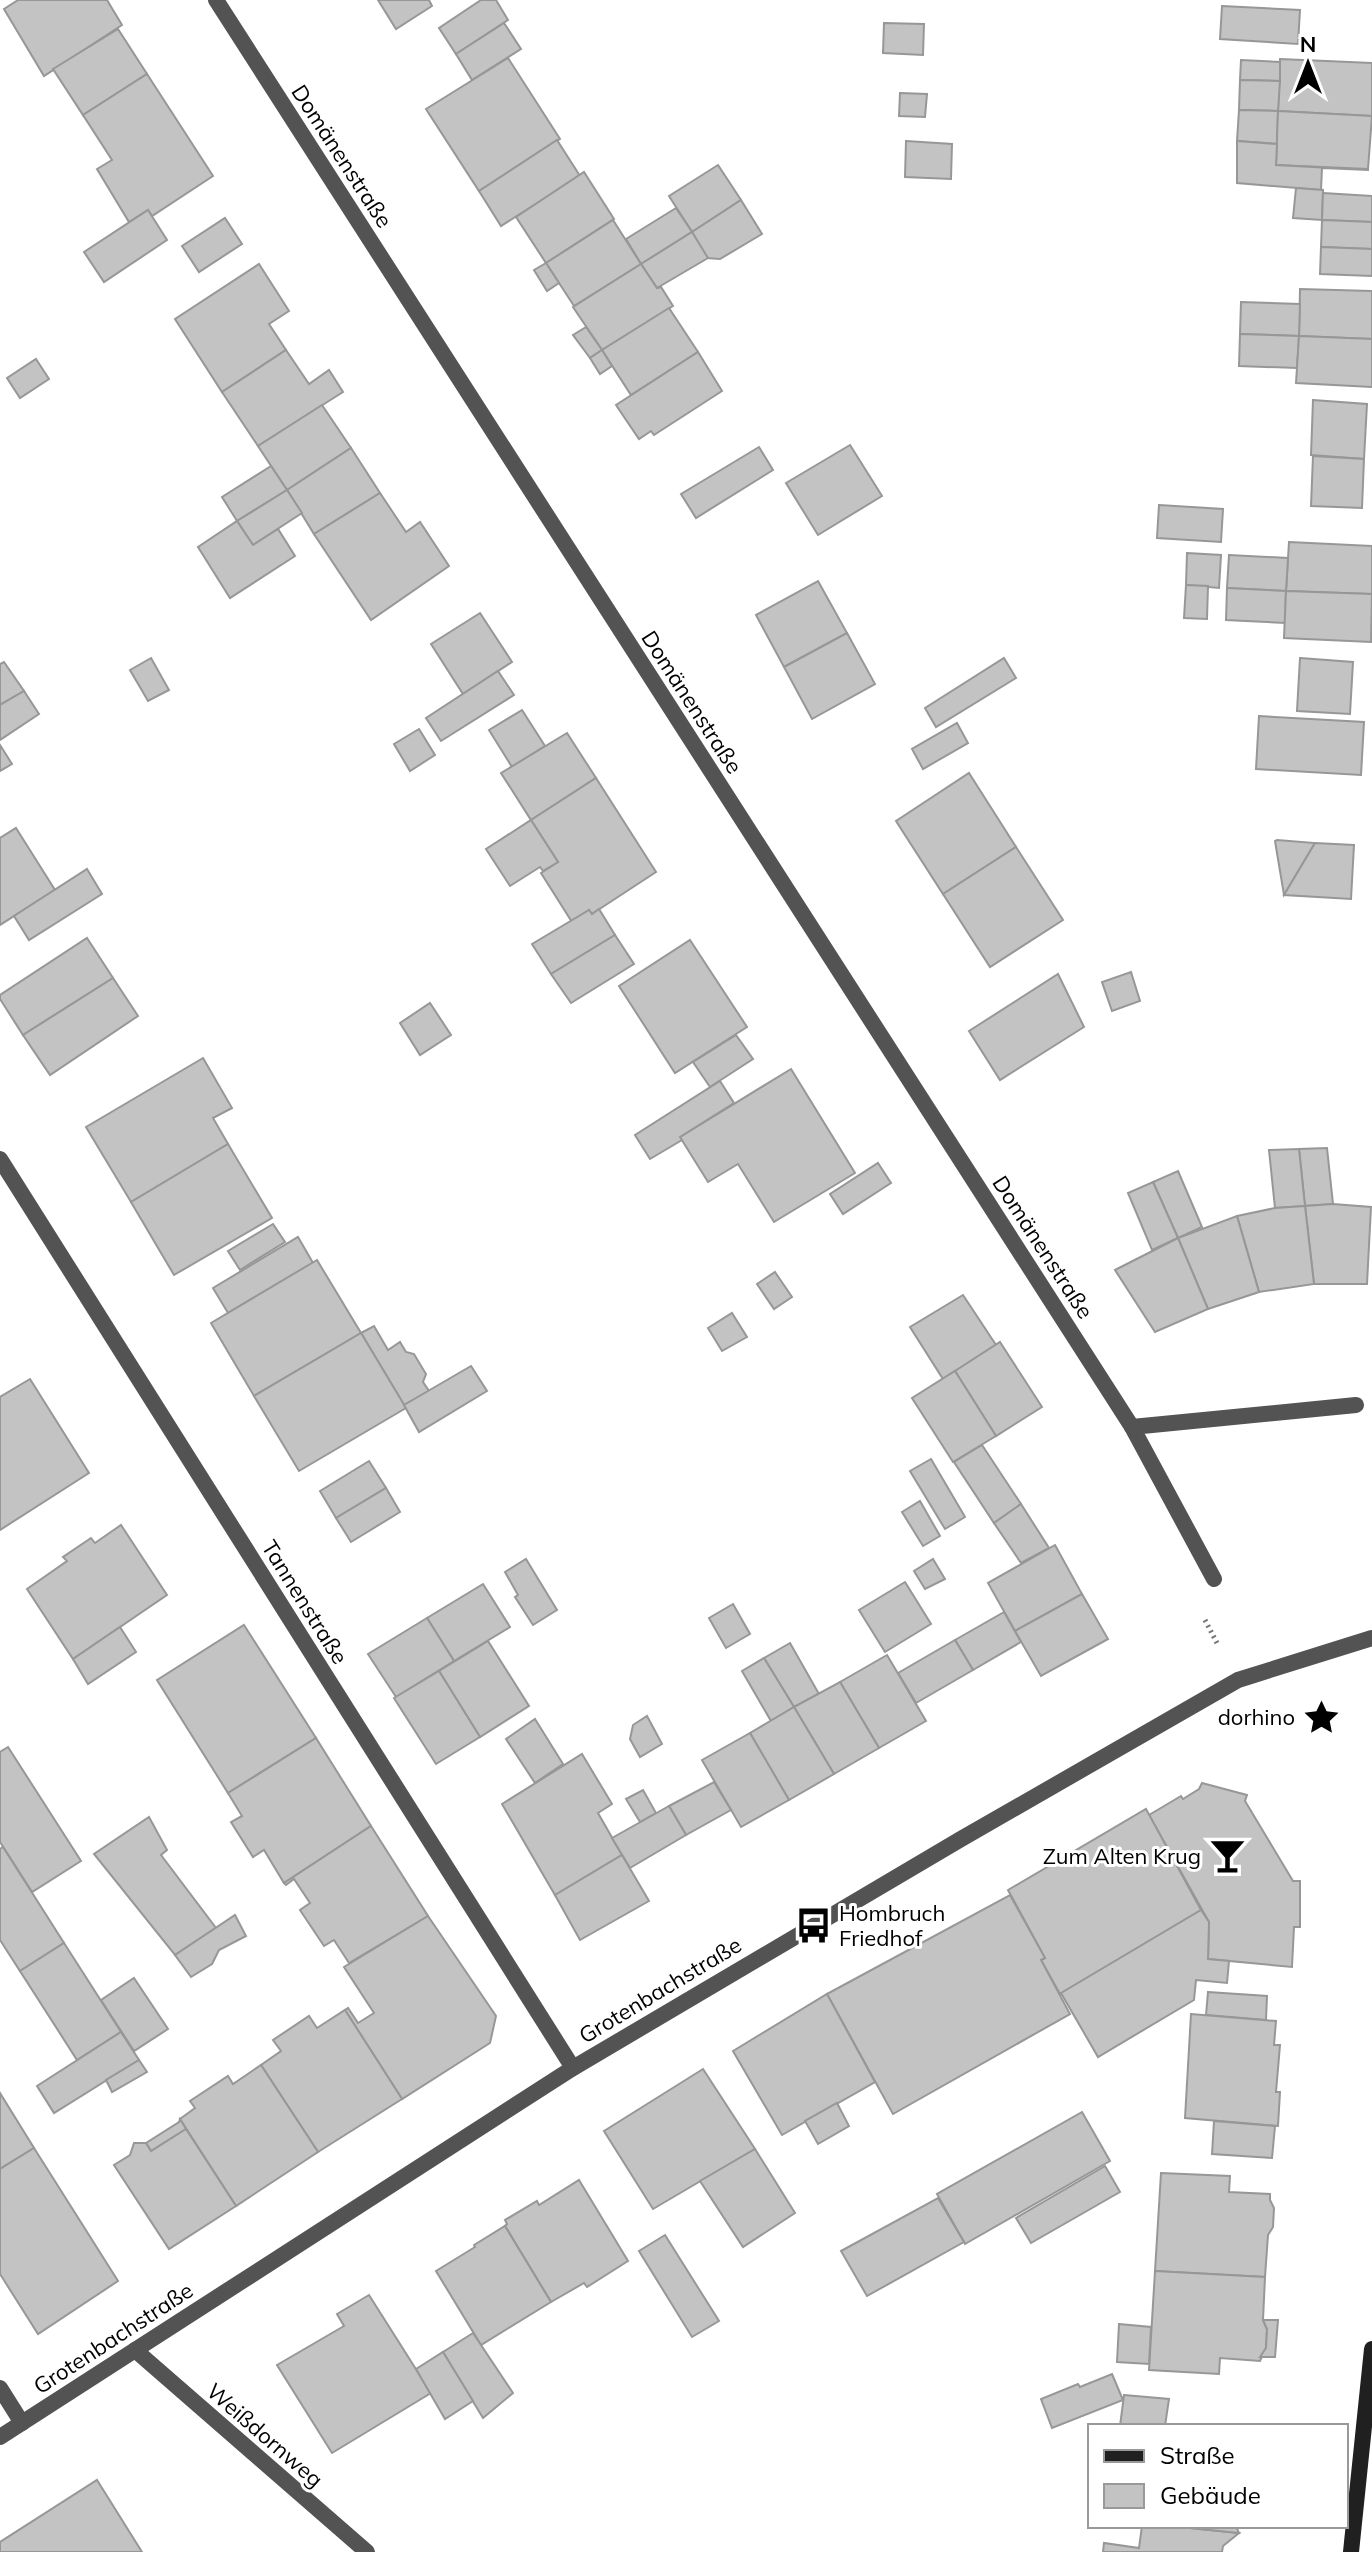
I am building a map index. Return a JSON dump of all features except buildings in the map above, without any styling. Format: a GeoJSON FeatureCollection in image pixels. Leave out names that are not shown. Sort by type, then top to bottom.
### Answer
{"type":"FeatureCollection","features":[{"type":"Feature","properties":{"kind":"street","name":"Domänenstraße"},"geometry":{"type":"LineString","coordinates":[[216,0],[1132,1427],[1214,1579]]}},
{"type":"Feature","properties":{"kind":"street","name":"Tannenstraße"},"geometry":{"type":"LineString","coordinates":[[0,1159],[573,2068]]}},
{"type":"Feature","properties":{"kind":"street"},"geometry":{"type":"LineString","coordinates":[[1132,1427],[1356,1405]]}},
{"type":"Feature","properties":{"kind":"street","name":"Grotenbachstraße"},"geometry":{"type":"LineString","coordinates":[[0,2437],[573,2068],[961,1839],[1238,1680],[1372,1638]]}},
{"type":"Feature","properties":{"kind":"street"},"geometry":{"type":"LineString","coordinates":[[1351,2552],[1372,2349]]}},
{"type":"Feature","properties":{"kind":"street","name":"Weißdornweg"},"geometry":{"type":"LineString","coordinates":[[135,2350],[367,2552]]}},
{"type":"Feature","properties":{"kind":"street"},"geometry":{"type":"LineString","coordinates":[[0,2388],[22,2423]]}},
{"type":"Feature","properties":{"kind":"place","name":"dorhino"},"geometry":{"type":"Point","coordinates":[1321,1717]}},
{"type":"Feature","properties":{"kind":"place","name":"Zum Alten Krug"},"geometry":{"type":"Point","coordinates":[1227,1856]}},
{"type":"Feature","properties":{"kind":"place","name":"Hombruch Friedhof"},"geometry":{"type":"Point","coordinates":[813,1926]}}]}
